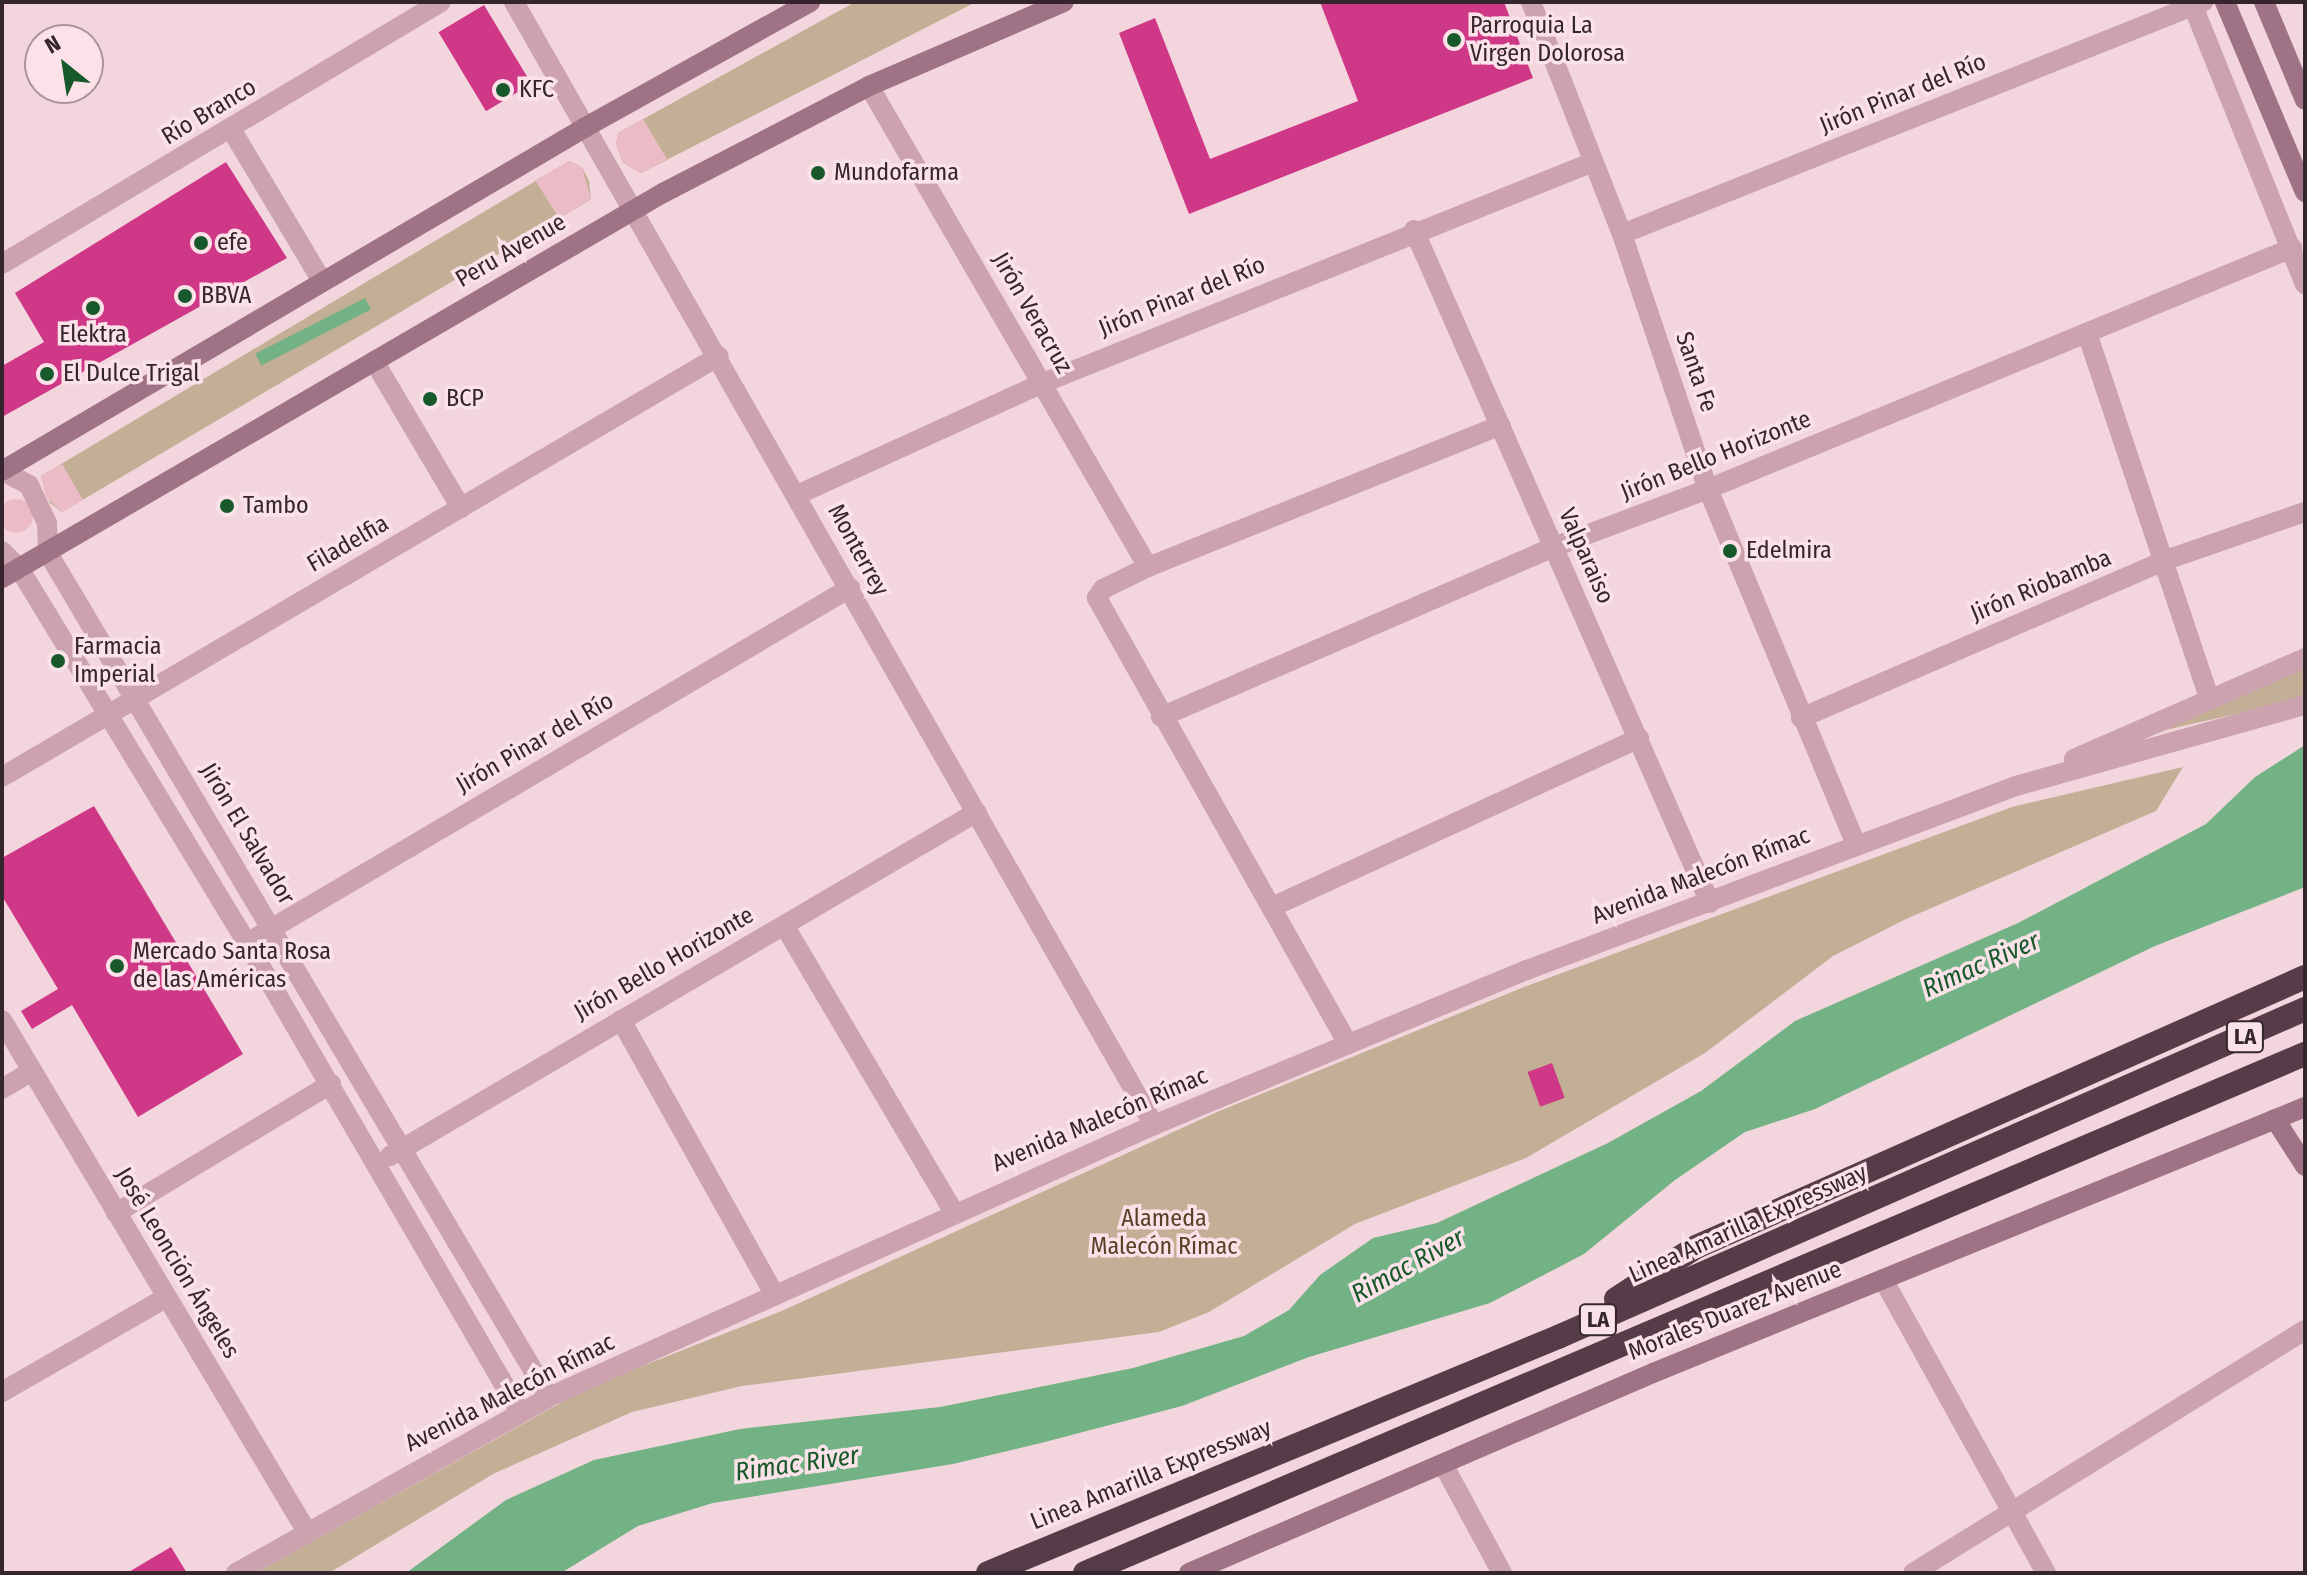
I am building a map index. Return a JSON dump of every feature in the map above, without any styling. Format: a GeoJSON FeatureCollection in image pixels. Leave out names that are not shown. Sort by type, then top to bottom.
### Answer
{"type":"FeatureCollection","features":[{"type":"Feature","properties":{"kind":"highway"},"geometry":{"type":"LineString","coordinates":[[1558,1337],[1696,1247],[2305,977]]}},
{"type":"Feature","properties":{"kind":"highway","name":"Linea Amarilla Expressway"},"geometry":{"type":"LineString","coordinates":[[988,1573],[1558,1337],[2305,1009]]}},
{"type":"Feature","properties":{"kind":"highway","name":"LA"},"geometry":{"type":"LineString","coordinates":[[1085,1573],[2305,1054]]}},
{"type":"Feature","properties":{"kind":"main road"},"geometry":{"type":"LineString","coordinates":[[2,471],[584,128],[810,2]]}},
{"type":"Feature","properties":{"kind":"main road","name":"Peru Avenue"},"geometry":{"type":"LineString","coordinates":[[11,573],[636,209],[869,86],[1064,2]]}},
{"type":"Feature","properties":{"kind":"main road"},"geometry":{"type":"LineString","coordinates":[[2225,2],[2305,192]]}},
{"type":"Feature","properties":{"kind":"main road"},"geometry":{"type":"LineString","coordinates":[[2264,2],[2305,100]]}},
{"type":"Feature","properties":{"kind":"main road","name":"Morales Duarez Avenue"},"geometry":{"type":"LineString","coordinates":[[1189,1573],[1883,1279],[2305,1107]]}},
{"type":"Feature","properties":{"kind":"main road"},"geometry":{"type":"LineString","coordinates":[[2275,1119],[2305,1166]]}},
{"type":"Feature","properties":{"kind":"street","name":"Río Branco"},"geometry":{"type":"LineString","coordinates":[[2,264],[441,2]]}},
{"type":"Feature","properties":{"kind":"street","name":"Monterrey"},"geometry":{"type":"LineString","coordinates":[[514,2],[584,128],[636,209],[1154,1125]]}},
{"type":"Feature","properties":{"kind":"street","name":"Santa Fe"},"geometry":{"type":"LineString","coordinates":[[1531,2],[1622,234],[1708,489],[1856,844]]}},
{"type":"Feature","properties":{"kind":"street"},"geometry":{"type":"LineString","coordinates":[[2198,4],[2305,284]]}},
{"type":"Feature","properties":{"kind":"street","name":"Jirón Pinar del Río"},"geometry":{"type":"LineString","coordinates":[[1622,234],[2198,4]]}},
{"type":"Feature","properties":{"kind":"street","name":"Jirón Veracruz"},"geometry":{"type":"LineString","coordinates":[[869,86],[1148,567]]}},
{"type":"Feature","properties":{"kind":"street"},"geometry":{"type":"LineString","coordinates":[[231,129],[322,281]]}},
{"type":"Feature","properties":{"kind":"street","name":"Jirón Pinar del Río"},"geometry":{"type":"LineString","coordinates":[[797,495],[1043,383],[1414,230],[1593,162]]}},
{"type":"Feature","properties":{"kind":"street","name":"Valparaiso"},"geometry":{"type":"LineString","coordinates":[[1414,230],[1710,903]]}},
{"type":"Feature","properties":{"kind":"street","name":"Jirón Bello Horizonte"},"geometry":{"type":"LineString","coordinates":[[1161,717],[1554,547],[1708,489],[2292,248]]}},
{"type":"Feature","properties":{"kind":"street"},"geometry":{"type":"LineString","coordinates":[[2087,333],[2166,560],[2209,698]]}},
{"type":"Feature","properties":{"kind":"street","name":"Filadelfia"},"geometry":{"type":"LineString","coordinates":[[2,777],[719,356]]}},
{"type":"Feature","properties":{"kind":"street"},"geometry":{"type":"LineString","coordinates":[[374,361],[461,508]]}},
{"type":"Feature","properties":{"kind":"street"},"geometry":{"type":"LineString","coordinates":[[1348,1044],[1161,717],[1097,598],[1103,589],[1148,567],[1501,425]]}},
{"type":"Feature","properties":{"kind":"street","name":"Jirón El Salvador"},"geometry":{"type":"LineString","coordinates":[[2,471],[29,485],[47,523],[48,553],[273,927],[549,1397]]}},
{"type":"Feature","properties":{"kind":"street","name":"Jirón Riobamba"},"geometry":{"type":"LineString","coordinates":[[1801,718],[2166,560],[2305,512]]}},
{"type":"Feature","properties":{"kind":"street"},"geometry":{"type":"LineString","coordinates":[[2,551],[11,573],[109,713],[379,1163],[520,1412]]}},
{"type":"Feature","properties":{"kind":"street","name":"Jirón Pinar del Río"},"geometry":{"type":"LineString","coordinates":[[247,943],[850,588]]}},
{"type":"Feature","properties":{"kind":"street","name":"Avenida Malecón Rímac"},"geometry":{"type":"LineString","coordinates":[[2016,786],[2305,658]]}},
{"type":"Feature","properties":{"kind":"street","name":"Avenida Malecón Rímac"},"geometry":{"type":"LineString","coordinates":[[236,1573],[549,1397],[953,1211],[1154,1125],[1348,1044],[1856,844],[2016,786],[2305,705]]}},
{"type":"Feature","properties":{"kind":"street"},"geometry":{"type":"LineString","coordinates":[[1272,907],[1639,738]]}},
{"type":"Feature","properties":{"kind":"street","name":"Jirón Bello Horizonte"},"geometry":{"type":"LineString","coordinates":[[379,1163],[977,812]]}},
{"type":"Feature","properties":{"kind":"street"},"geometry":{"type":"LineString","coordinates":[[784,925],[953,1211]]}},
{"type":"Feature","properties":{"kind":"street","name":"José Leonción Ángeles"},"geometry":{"type":"LineString","coordinates":[[2,1020],[307,1532]]}},
{"type":"Feature","properties":{"kind":"street"},"geometry":{"type":"LineString","coordinates":[[621,1020],[774,1294]]}},
{"type":"Feature","properties":{"kind":"street"},"geometry":{"type":"LineString","coordinates":[[2,1089],[32,1071]]}},
{"type":"Feature","properties":{"kind":"street"},"geometry":{"type":"LineString","coordinates":[[116,1213],[331,1084]]}},
{"type":"Feature","properties":{"kind":"street"},"geometry":{"type":"LineString","coordinates":[[1883,1279],[2046,1573]]}},
{"type":"Feature","properties":{"kind":"street"},"geometry":{"type":"LineString","coordinates":[[2,1392],[167,1297]]}},
{"type":"Feature","properties":{"kind":"street"},"geometry":{"type":"LineString","coordinates":[[1913,1573],[2305,1330]]}},
{"type":"Feature","properties":{"kind":"street"},"geometry":{"type":"LineString","coordinates":[[1443,1464],[1502,1573]]}},
{"type":"Feature","properties":{"kind":"green space"},"geometry":{"type":"Polygon","coordinates":[[[855,2],[976,2],[641,173],[623,163],[616,144],[618,133],[855,2]]]}},
{"type":"Feature","properties":{"kind":"green space"},"geometry":{"type":"Polygon","coordinates":[[[569,161],[582,167],[589,181],[591,199],[585,203],[62,512],[50,503],[41,476],[569,161]]]}},
{"type":"Feature","properties":{"kind":"green space"},"geometry":{"type":"Polygon","coordinates":[[[2305,664],[2305,698],[2157,732],[2305,664]]]}},
{"type":"Feature","properties":{"kind":"green space","name":"Alameda Malecón Rímac"},"geometry":{"type":"Polygon","coordinates":[[[2183,767],[2156,811],[1906,919],[1833,956],[1705,1053],[1526,1158],[1355,1224],[1209,1312],[1159,1332],[742,1386],[632,1412],[493,1474],[329,1573],[256,1573],[589,1387],[784,1310],[1217,1112],[1524,987],[2012,807],[2183,767]]]}},
{"type":"Feature","properties":{"kind":"shaded area"},"geometry":{"type":"Polygon","coordinates":[[[643,119],[667,159],[641,173],[623,163],[616,144],[618,133],[643,119]]]}},
{"type":"Feature","properties":{"kind":"shaded area"},"geometry":{"type":"Polygon","coordinates":[[[569,161],[582,167],[591,199],[559,218],[535,180],[569,161]]]}},
{"type":"Feature","properties":{"kind":"shaded area"},"geometry":{"type":"Polygon","coordinates":[[[62,464],[83,500],[62,512],[46,497],[41,476],[62,464]]]}},
{"type":"Feature","properties":{"kind":"shaded area"},"geometry":{"type":"Polygon","coordinates":[[[16,499],[28,504],[33,516],[28,528],[16,533],[4,528],[-1,516],[4,504],[16,499]]]}},
{"type":"Feature","properties":{"kind":"water"},"geometry":{"type":"Polygon","coordinates":[[[365,298],[371,310],[261,365],[255,354],[365,298]]]}},
{"type":"Feature","properties":{"kind":"water","name":"Rimac River"},"geometry":{"type":"Polygon","coordinates":[[[2305,745],[2305,887],[2155,946],[1815,1109],[1745,1132],[1675,1180],[1584,1254],[1490,1303],[1309,1357],[1182,1406],[1041,1443],[953,1464],[713,1503],[638,1526],[561,1573],[406,1573],[506,1500],[594,1460],[740,1429],[940,1407],[1133,1368],[1244,1336],[1289,1310],[1320,1275],[1373,1238],[1437,1223],[1608,1143],[1701,1091],[1795,1021],[2018,923],[2206,824],[2255,777],[2305,745]]]}},
{"type":"Feature","properties":{"kind":"building"},"geometry":{"type":"Polygon","coordinates":[[[1320,2],[1504,2],[1533,78],[1189,214],[1119,33],[1155,18],[1210,159],[1358,101],[1320,2]]]}},
{"type":"Feature","properties":{"kind":"building"},"geometry":{"type":"Polygon","coordinates":[[[484,5],[531,84],[486,111],[439,32],[484,5]]]}},
{"type":"Feature","properties":{"kind":"building"},"geometry":{"type":"Polygon","coordinates":[[[226,162],[287,258],[2,417],[2,366],[44,342],[15,293],[226,162]]]}},
{"type":"Feature","properties":{"kind":"building","name":"Mercado Santa Rosa de las Américas"},"geometry":{"type":"Polygon","coordinates":[[[94,806],[243,1054],[138,1117],[72,1005],[32,1029],[21,1011],[58,989],[2,896],[2,858],[94,806]]]}},
{"type":"Feature","properties":{"kind":"building"},"geometry":{"type":"Polygon","coordinates":[[[1552,1063],[1565,1098],[1540,1107],[1528,1072],[1552,1063]]]}},
{"type":"Feature","properties":{"kind":"building"},"geometry":{"type":"Polygon","coordinates":[[[171,1547],[187,1573],[127,1573],[171,1547]]]}},
{"type":"Feature","properties":{"kind":"place","name":"Parroquia La Virgen Dolorosa"},"geometry":{"type":"Point","coordinates":[1454,40]}},
{"type":"Feature","properties":{"kind":"place","name":"KFC"},"geometry":{"type":"Point","coordinates":[503,90]}},
{"type":"Feature","properties":{"kind":"place","name":"Mundofarma"},"geometry":{"type":"Point","coordinates":[818,173]}},
{"type":"Feature","properties":{"kind":"place","name":"efe"},"geometry":{"type":"Point","coordinates":[201,243]}},
{"type":"Feature","properties":{"kind":"place","name":"BBVA"},"geometry":{"type":"Point","coordinates":[185,296]}},
{"type":"Feature","properties":{"kind":"place","name":"Elektra"},"geometry":{"type":"Point","coordinates":[93,308]}},
{"type":"Feature","properties":{"kind":"place","name":"El Dulce Trigal"},"geometry":{"type":"Point","coordinates":[47,374]}},
{"type":"Feature","properties":{"kind":"place","name":"BCP"},"geometry":{"type":"Point","coordinates":[430,399]}},
{"type":"Feature","properties":{"kind":"place","name":"Tambo"},"geometry":{"type":"Point","coordinates":[227,506]}},
{"type":"Feature","properties":{"kind":"place","name":"Edelmira"},"geometry":{"type":"Point","coordinates":[1730,551]}},
{"type":"Feature","properties":{"kind":"place","name":"Farmacia Imperial"},"geometry":{"type":"Point","coordinates":[58,661]}},
{"type":"Feature","properties":{"kind":"place","name":"Mercado Santa Rosa de las Américas"},"geometry":{"type":"Point","coordinates":[117,966]}}]}
